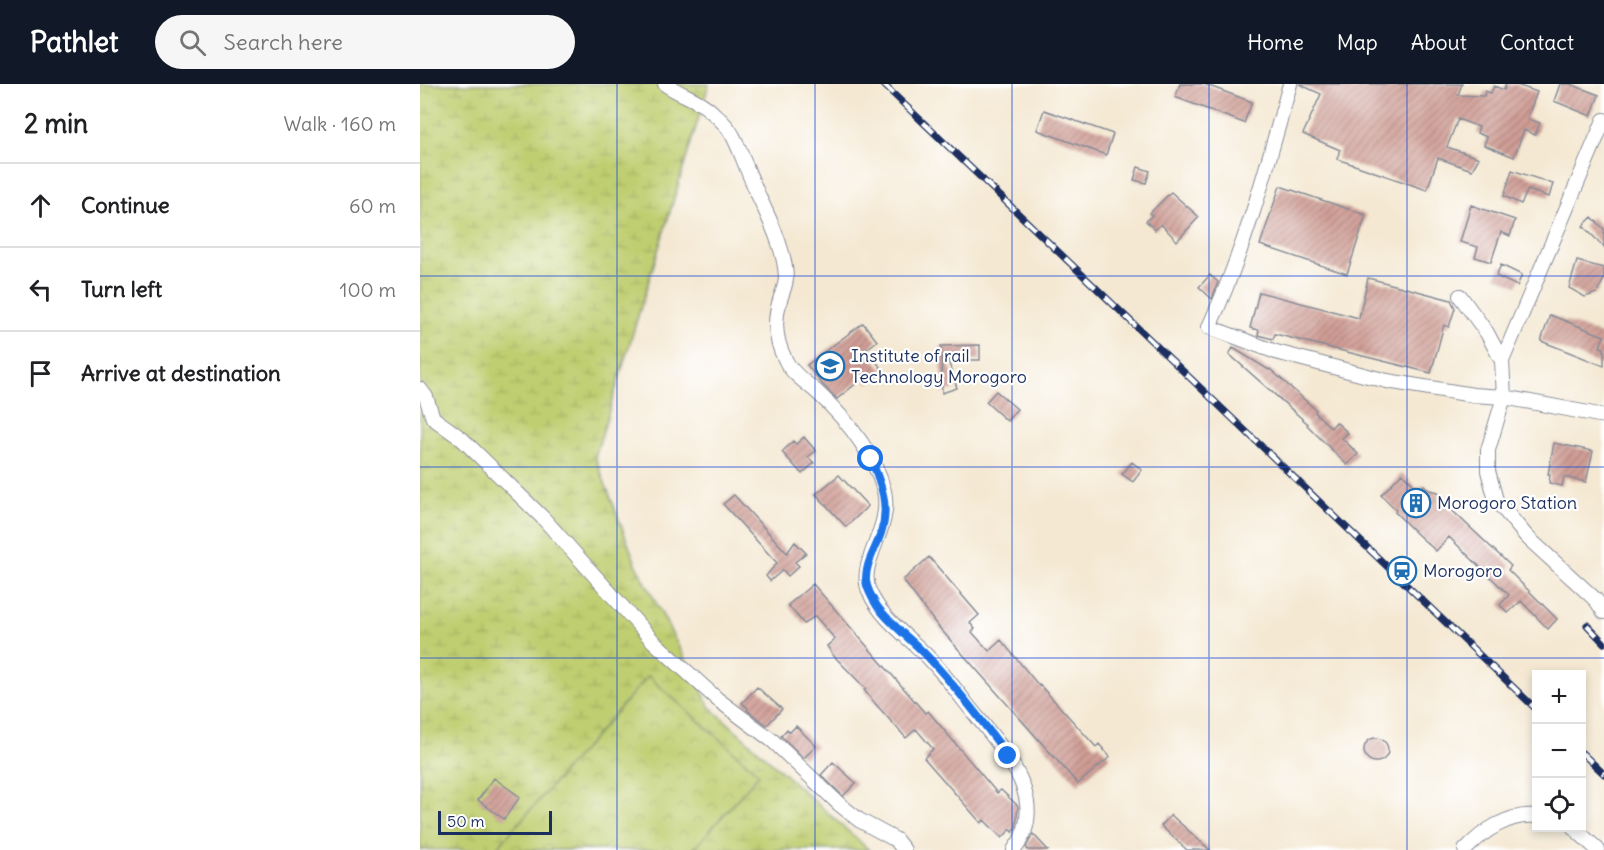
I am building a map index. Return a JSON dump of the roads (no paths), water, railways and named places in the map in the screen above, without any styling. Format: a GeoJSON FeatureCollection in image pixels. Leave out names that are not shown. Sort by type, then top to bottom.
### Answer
{"type":"FeatureCollection","features":[{"type":"Feature","properties":{"kind":"street"},"geometry":{"type":"LineString","coordinates":[[665,84],[678,93],[696,100],[712,112],[732,135],[782,254],[786,279],[777,309],[775,328],[787,365],[837,410],[856,434],[871,459],[884,492],[886,509],[884,522],[867,567],[868,591],[884,614],[930,658],[1008,756],[1026,795],[1029,818],[1024,838],[1014,850]]}},
{"type":"Feature","properties":{"kind":"street"},"geometry":{"type":"LineString","coordinates":[[1290,84],[1249,227],[1229,283],[1209,327],[1276,352],[1368,377],[1473,396],[1504,397],[1604,416]]}},
{"type":"Feature","properties":{"kind":"street"},"geometry":{"type":"LineString","coordinates":[[1502,362],[1604,120]]}},
{"type":"Feature","properties":{"kind":"street"},"geometry":{"type":"LineString","coordinates":[[1460,296],[1487,333],[1502,362],[1504,397],[1488,450],[1488,471],[1496,500],[1527,537],[1596,600],[1604,612]]}},
{"type":"Feature","properties":{"kind":"street"},"geometry":{"type":"LineString","coordinates":[[420,389],[426,397],[433,418],[462,439],[486,465],[543,518],[653,641],[717,699],[773,741],[839,804],[859,820],[896,840],[904,850]]}},
{"type":"Feature","properties":{"kind":"street"},"geometry":{"type":"LineString","coordinates":[[1465,850],[1491,827],[1508,819],[1532,815]]}},
{"type":"Feature","properties":{"kind":"street"},"geometry":{"type":"LineString","coordinates":[[1578,832],[1598,850]]}},
{"type":"Feature","properties":{"kind":"railway"},"geometry":{"type":"LineString","coordinates":[[883,84],[1532,705]]}},
{"type":"Feature","properties":{"kind":"railway"},"geometry":{"type":"LineString","coordinates":[[1587,625],[1604,643]]}},
{"type":"Feature","properties":{"kind":"railway"},"geometry":{"type":"LineString","coordinates":[[1586,757],[1604,774]]}},
{"type":"Feature","properties":{"kind":"place","name":"Institute of rail Technology Morogoro"},"geometry":{"type":"Point","coordinates":[830,366]}},
{"type":"Feature","properties":{"kind":"place","name":"Morogoro Station"},"geometry":{"type":"Point","coordinates":[1416,503]}},
{"type":"Feature","properties":{"kind":"place","name":"Morogoro"},"geometry":{"type":"Point","coordinates":[1402,571]}}]}
